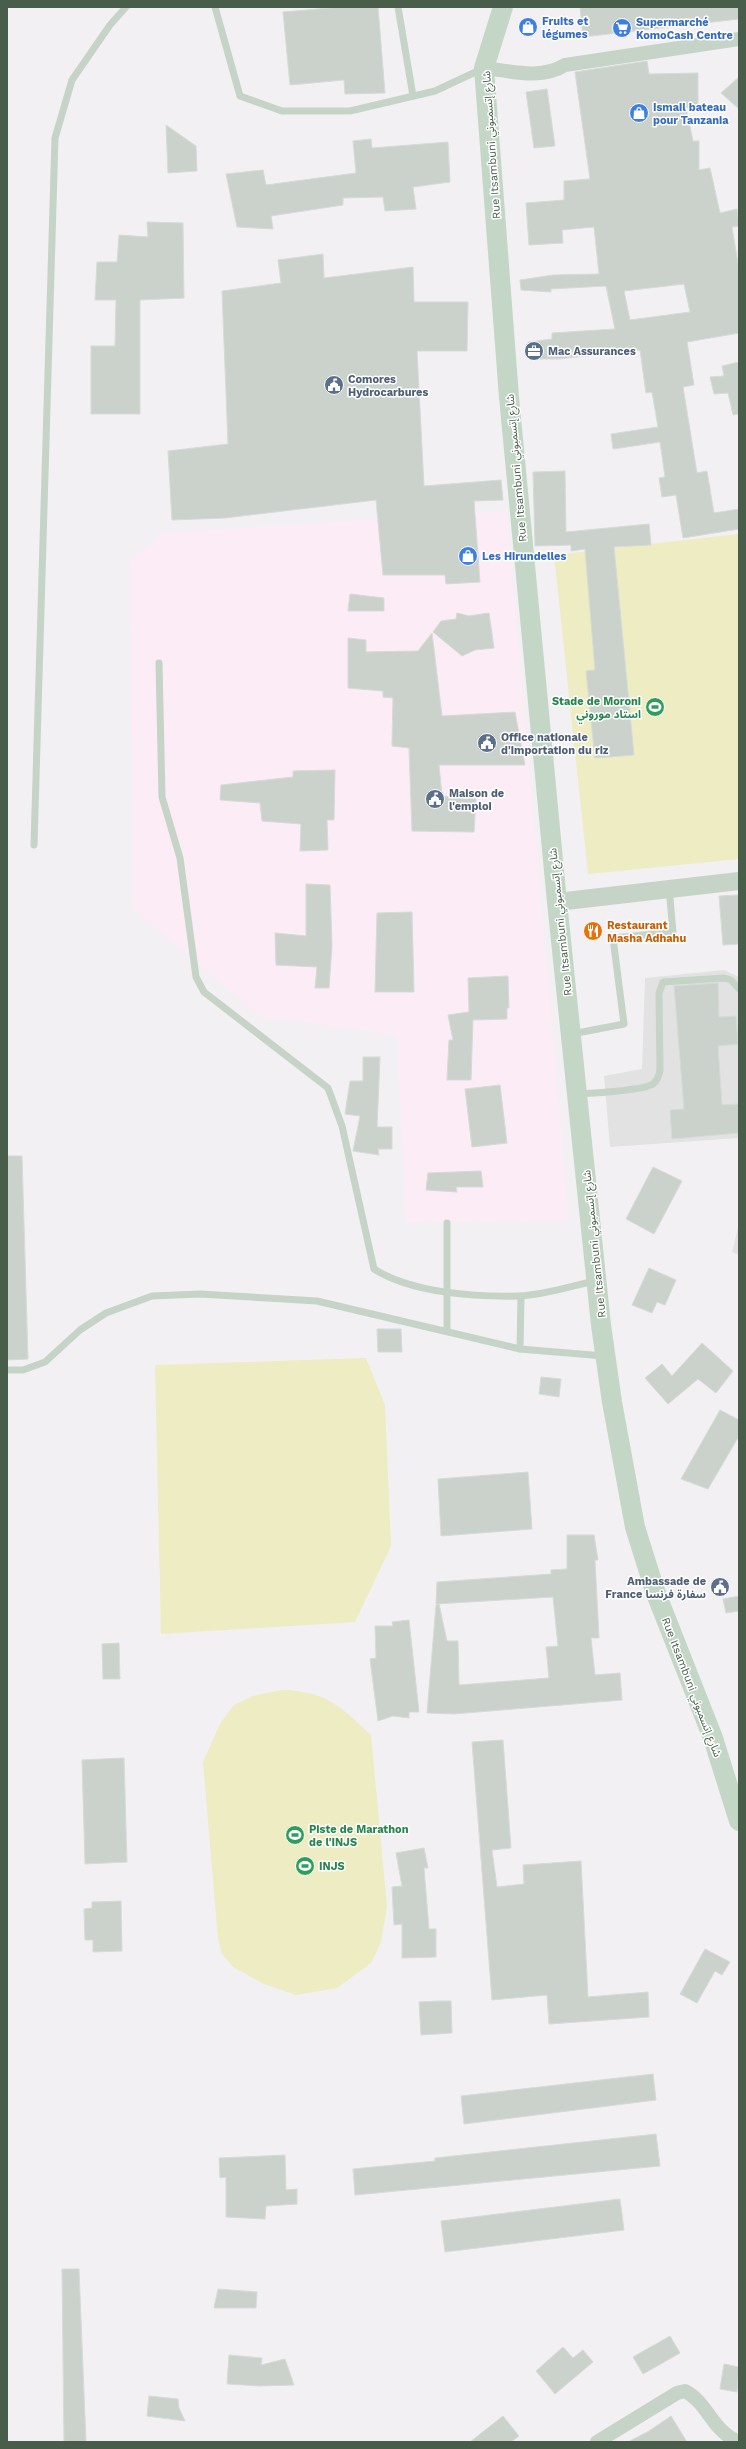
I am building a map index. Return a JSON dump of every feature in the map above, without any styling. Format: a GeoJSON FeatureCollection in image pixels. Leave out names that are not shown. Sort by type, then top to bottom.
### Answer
{"type":"FeatureCollection","features":[{"type":"Feature","properties":{"kind":"main road","name":"Rue Itsambuni شارع إتسمبوني"},"geometry":{"type":"LineString","coordinates":[[503,7],[484,68],[509,397],[557,902],[579,1094],[606,1357],[635,1526],[655,1591],[713,1738],[739,1821]]}},
{"type":"Feature","properties":{"kind":"street"},"geometry":{"type":"LineString","coordinates":[[484,68],[533,74],[547,73],[566,64],[739,39]]}},
{"type":"Feature","properties":{"kind":"street"},"geometry":{"type":"LineString","coordinates":[[557,902],[739,881]]}},
{"type":"Feature","properties":{"kind":"street"},"geometry":{"type":"LineString","coordinates":[[597,2442],[677,2393],[685,2391],[693,2395],[726,2436],[739,2442]]}},
{"type":"Feature","properties":{"kind":"lane"},"geometry":{"type":"LineString","coordinates":[[34,845],[55,138],[72,80],[110,25],[126,7]]}},
{"type":"Feature","properties":{"kind":"lane"},"geometry":{"type":"LineString","coordinates":[[215,7],[240,96],[282,111],[350,111],[435,91],[484,68]]}},
{"type":"Feature","properties":{"kind":"lane"},"geometry":{"type":"LineString","coordinates":[[398,7],[413,96]]}},
{"type":"Feature","properties":{"kind":"lane"},"geometry":{"type":"LineString","coordinates":[[159,663],[162,797],[180,858],[196,977],[204,992],[328,1088],[342,1126],[374,1269],[390,1279],[446,1292],[521,1296],[597,1280]]}},
{"type":"Feature","properties":{"kind":"lane"},"geometry":{"type":"LineString","coordinates":[[572,1034],[624,1024],[613,938],[673,932],[669,888]]}},
{"type":"Feature","properties":{"kind":"lane"},"geometry":{"type":"LineString","coordinates":[[579,1094],[638,1088],[652,1084],[658,1076],[660,1070],[659,993],[663,982],[724,978],[731,980],[739,989]]}},
{"type":"Feature","properties":{"kind":"lane"},"geometry":{"type":"LineString","coordinates":[[447,1223],[447,1330]]}},
{"type":"Feature","properties":{"kind":"lane"},"geometry":{"type":"LineString","coordinates":[[7,1370],[23,1370],[45,1362],[80,1330],[106,1312],[152,1296],[200,1294],[317,1301],[384,1319],[447,1330],[520,1349],[606,1357]]}},
{"type":"Feature","properties":{"kind":"lane"},"geometry":{"type":"LineString","coordinates":[[520,1349],[521,1296]]}},
{"type":"Feature","properties":{"kind":"shaded area"},"geometry":{"type":"Polygon","coordinates":[[[507,511],[569,1221],[406,1222],[397,1035],[260,1016],[133,909],[130,560],[163,533],[507,511]]]}},
{"type":"Feature","properties":{"kind":"shaded area"},"geometry":{"type":"Polygon","coordinates":[[[724,970],[739,977],[739,1138],[610,1147],[604,1076],[642,1069],[645,978],[724,970]]]}},
{"type":"Feature","properties":{"kind":"shaded area"},"geometry":{"type":"Polygon","coordinates":[[[739,1223],[739,1255],[732,1252],[739,1223]]]}},
{"type":"Feature","properties":{"kind":"green space","name":"Stade de Moroni استاد موروني"},"geometry":{"type":"Polygon","coordinates":[[[739,534],[739,859],[588,874],[554,555],[739,534]]]}},
{"type":"Feature","properties":{"kind":"green space"},"geometry":{"type":"Polygon","coordinates":[[[366,1358],[385,1405],[391,1546],[355,1622],[161,1634],[155,1365],[366,1358]]]}},
{"type":"Feature","properties":{"kind":"green space","name":"Piste de Marathon de l'INJS"},"geometry":{"type":"Polygon","coordinates":[[[281,1690],[310,1693],[331,1702],[341,1708],[371,1735],[387,1907],[381,1942],[371,1963],[337,1988],[296,1995],[264,1984],[233,1967],[222,1954],[218,1939],[203,1762],[220,1724],[234,1705],[253,1696],[281,1690]]]}},
{"type":"Feature","properties":{"kind":"building"},"geometry":{"type":"Polygon","coordinates":[[[341,7],[378,7],[385,93],[345,94],[344,80],[290,85],[283,12],[341,7]]]}},
{"type":"Feature","properties":{"kind":"building","name":"Supermarché KomoCash Centre"},"geometry":{"type":"Polygon","coordinates":[[[580,7],[739,7],[739,19],[583,37],[580,7]]]}},
{"type":"Feature","properties":{"kind":"building"},"geometry":{"type":"Polygon","coordinates":[[[647,61],[649,74],[698,73],[698,106],[686,108],[693,141],[699,141],[699,170],[710,168],[720,213],[737,209],[739,226],[732,227],[739,269],[739,333],[687,342],[694,385],[683,387],[697,473],[707,471],[714,513],[739,509],[739,529],[683,538],[676,495],[662,497],[659,478],[665,477],[660,442],[613,449],[611,434],[658,427],[652,392],[646,393],[640,350],[559,359],[529,359],[528,342],[552,339],[552,333],[615,329],[606,286],[551,289],[551,292],[521,290],[520,280],[553,275],[599,274],[594,227],[562,230],[563,243],[529,245],[526,203],[564,200],[564,181],[590,179],[575,72],[647,61]],[[684,284],[624,291],[630,320],[690,312],[684,284]]]}},
{"type":"Feature","properties":{"kind":"building"},"geometry":{"type":"Polygon","coordinates":[[[739,77],[739,109],[721,93],[739,77]]]}},
{"type":"Feature","properties":{"kind":"building"},"geometry":{"type":"Polygon","coordinates":[[[547,89],[555,146],[534,148],[526,92],[547,89]]]}},
{"type":"Feature","properties":{"kind":"building"},"geometry":{"type":"Polygon","coordinates":[[[166,125],[196,146],[197,171],[168,173],[166,125]]]}},
{"type":"Feature","properties":{"kind":"building"},"geometry":{"type":"Polygon","coordinates":[[[371,139],[372,148],[448,142],[450,182],[413,187],[416,209],[385,211],[383,197],[343,198],[343,205],[271,216],[273,229],[237,227],[226,174],[263,170],[266,185],[356,173],[353,141],[371,139]]]}},
{"type":"Feature","properties":{"kind":"building"},"geometry":{"type":"Polygon","coordinates":[[[147,222],[183,223],[184,298],[140,300],[140,414],[91,414],[91,346],[115,346],[116,300],[95,300],[97,262],[117,262],[119,235],[148,237],[147,222]]]}},
{"type":"Feature","properties":{"kind":"building"},"geometry":{"type":"Polygon","coordinates":[[[323,254],[324,278],[413,267],[414,302],[468,302],[467,351],[417,351],[424,486],[501,480],[503,500],[474,501],[480,582],[446,584],[445,575],[383,575],[376,500],[225,518],[172,520],[168,451],[228,444],[222,291],[281,283],[278,260],[323,254]]]}},
{"type":"Feature","properties":{"kind":"building"},"geometry":{"type":"Polygon","coordinates":[[[739,362],[739,414],[733,415],[728,393],[714,394],[710,377],[724,376],[722,366],[739,362]]]}},
{"type":"Feature","properties":{"kind":"building"},"geometry":{"type":"Polygon","coordinates":[[[565,471],[566,532],[649,524],[651,545],[614,547],[634,755],[595,758],[586,671],[595,670],[585,549],[571,551],[571,545],[535,546],[533,472],[565,471]]]}},
{"type":"Feature","properties":{"kind":"building"},"geometry":{"type":"Polygon","coordinates":[[[350,594],[384,598],[384,611],[348,611],[350,594]]]}},
{"type":"Feature","properties":{"kind":"building"},"geometry":{"type":"Polygon","coordinates":[[[457,613],[469,616],[489,613],[494,648],[475,650],[462,656],[433,632],[441,621],[456,619],[457,613]]]}},
{"type":"Feature","properties":{"kind":"building"},"geometry":{"type":"Polygon","coordinates":[[[432,633],[442,716],[515,712],[525,765],[439,765],[442,796],[476,799],[474,832],[412,831],[409,748],[392,746],[393,698],[383,697],[383,691],[348,688],[348,638],[366,640],[366,652],[418,651],[432,633]]]}},
{"type":"Feature","properties":{"kind":"building"},"geometry":{"type":"Polygon","coordinates":[[[335,770],[334,820],[327,820],[328,850],[300,851],[301,824],[262,821],[260,803],[220,800],[221,785],[293,777],[293,771],[335,770]]]}},
{"type":"Feature","properties":{"kind":"building"},"geometry":{"type":"Polygon","coordinates":[[[306,884],[330,885],[332,946],[329,988],[315,988],[317,967],[276,965],[275,933],[306,936],[306,884]]]}},
{"type":"Feature","properties":{"kind":"building"},"geometry":{"type":"Polygon","coordinates":[[[739,895],[739,944],[723,945],[719,896],[739,895]]]}},
{"type":"Feature","properties":{"kind":"building"},"geometry":{"type":"Polygon","coordinates":[[[412,912],[414,992],[375,992],[377,913],[412,912]]]}},
{"type":"Feature","properties":{"kind":"building"},"geometry":{"type":"Polygon","coordinates":[[[508,976],[509,1008],[507,1008],[507,1019],[473,1020],[471,1080],[447,1080],[449,1040],[453,1040],[448,1015],[469,1012],[468,978],[508,976]]]}},
{"type":"Feature","properties":{"kind":"building"},"geometry":{"type":"Polygon","coordinates":[[[718,983],[719,1017],[736,1016],[738,1044],[718,1046],[722,1105],[739,1104],[739,1133],[672,1139],[670,1110],[684,1109],[674,986],[718,983]]]}},
{"type":"Feature","properties":{"kind":"building"},"geometry":{"type":"Polygon","coordinates":[[[363,1057],[380,1057],[377,1127],[392,1127],[392,1149],[378,1149],[379,1155],[353,1151],[360,1116],[345,1114],[350,1081],[363,1081],[363,1057]]]}},
{"type":"Feature","properties":{"kind":"building"},"geometry":{"type":"Polygon","coordinates":[[[500,1085],[507,1143],[472,1147],[465,1089],[500,1085]]]}},
{"type":"Feature","properties":{"kind":"building"},"geometry":{"type":"Polygon","coordinates":[[[7,1156],[22,1156],[28,1359],[7,1360],[7,1156]]]}},
{"type":"Feature","properties":{"kind":"building"},"geometry":{"type":"Polygon","coordinates":[[[653,1167],[682,1181],[654,1234],[626,1219],[653,1167]]]}},
{"type":"Feature","properties":{"kind":"building"},"geometry":{"type":"Polygon","coordinates":[[[481,1171],[483,1187],[456,1187],[457,1192],[426,1190],[428,1173],[481,1171]]]}},
{"type":"Feature","properties":{"kind":"building"},"geometry":{"type":"Polygon","coordinates":[[[649,1268],[676,1280],[665,1305],[657,1302],[652,1313],[632,1305],[649,1268]]]}},
{"type":"Feature","properties":{"kind":"building"},"geometry":{"type":"Polygon","coordinates":[[[377,1329],[401,1329],[402,1352],[378,1352],[377,1329]]]}},
{"type":"Feature","properties":{"kind":"building"},"geometry":{"type":"Polygon","coordinates":[[[702,1343],[733,1371],[716,1393],[698,1379],[668,1404],[645,1378],[662,1364],[672,1376],[702,1343]]]}},
{"type":"Feature","properties":{"kind":"building"},"geometry":{"type":"Polygon","coordinates":[[[541,1377],[561,1379],[559,1397],[539,1394],[541,1377]]]}},
{"type":"Feature","properties":{"kind":"building"},"geometry":{"type":"Polygon","coordinates":[[[720,1410],[739,1420],[739,1436],[708,1489],[681,1479],[720,1410]]]}},
{"type":"Feature","properties":{"kind":"building"},"geometry":{"type":"Polygon","coordinates":[[[528,1472],[532,1529],[441,1536],[438,1479],[528,1472]]]}},
{"type":"Feature","properties":{"kind":"building"},"geometry":{"type":"Polygon","coordinates":[[[567,1535],[594,1535],[598,1560],[595,1560],[599,1638],[591,1638],[595,1675],[620,1673],[622,1700],[454,1714],[427,1713],[436,1605],[439,1604],[447,1641],[458,1641],[459,1685],[549,1678],[546,1647],[558,1646],[553,1597],[436,1604],[437,1582],[551,1574],[551,1570],[567,1569],[567,1535]]]}},
{"type":"Feature","properties":{"kind":"building"},"geometry":{"type":"Polygon","coordinates":[[[739,1596],[739,1611],[726,1613],[723,1599],[739,1596]]]}},
{"type":"Feature","properties":{"kind":"building"},"geometry":{"type":"Polygon","coordinates":[[[409,1620],[419,1712],[409,1712],[409,1718],[393,1716],[378,1721],[370,1659],[376,1658],[375,1626],[393,1626],[392,1622],[409,1620]]]}},
{"type":"Feature","properties":{"kind":"building"},"geometry":{"type":"Polygon","coordinates":[[[119,1643],[120,1679],[103,1679],[102,1644],[119,1643]]]}},
{"type":"Feature","properties":{"kind":"building"},"geometry":{"type":"Polygon","coordinates":[[[503,1740],[511,1848],[492,1850],[497,1887],[524,1884],[523,1865],[581,1861],[588,1997],[648,1992],[649,2017],[549,2024],[547,1995],[492,2000],[472,1742],[503,1740]]]}},
{"type":"Feature","properties":{"kind":"building"},"geometry":{"type":"Polygon","coordinates":[[[124,1758],[127,1862],[85,1864],[82,1760],[124,1758]]]}},
{"type":"Feature","properties":{"kind":"building"},"geometry":{"type":"Polygon","coordinates":[[[424,1848],[428,1868],[424,1868],[429,1929],[436,1929],[436,1957],[402,1958],[402,1924],[394,1925],[392,1887],[402,1886],[396,1853],[424,1848]]]}},
{"type":"Feature","properties":{"kind":"building"},"geometry":{"type":"Polygon","coordinates":[[[121,1901],[122,1951],[93,1952],[93,1940],[85,1940],[84,1909],[92,1908],[92,1902],[121,1901]]]}},
{"type":"Feature","properties":{"kind":"building"},"geometry":{"type":"Polygon","coordinates":[[[705,1949],[730,1962],[722,1975],[715,1971],[697,2003],[680,1994],[705,1949]]]}},
{"type":"Feature","properties":{"kind":"building"},"geometry":{"type":"Polygon","coordinates":[[[451,2001],[452,2033],[421,2035],[419,2002],[451,2001]]]}},
{"type":"Feature","properties":{"kind":"building"},"geometry":{"type":"Polygon","coordinates":[[[653,2074],[656,2100],[464,2124],[461,2096],[653,2074]]]}},
{"type":"Feature","properties":{"kind":"building"},"geometry":{"type":"Polygon","coordinates":[[[656,2134],[660,2166],[355,2195],[353,2169],[435,2161],[435,2158],[656,2134]]]}},
{"type":"Feature","properties":{"kind":"building"},"geometry":{"type":"Polygon","coordinates":[[[285,2155],[286,2190],[297,2189],[297,2204],[266,2206],[265,2219],[226,2217],[226,2177],[220,2178],[219,2158],[285,2155]]]}},
{"type":"Feature","properties":{"kind":"building"},"geometry":{"type":"Polygon","coordinates":[[[620,2199],[624,2230],[445,2252],[441,2221],[620,2199]]]}},
{"type":"Feature","properties":{"kind":"building"},"geometry":{"type":"Polygon","coordinates":[[[62,2269],[79,2269],[86,2442],[64,2442],[62,2269]]]}},
{"type":"Feature","properties":{"kind":"building"},"geometry":{"type":"Polygon","coordinates":[[[218,2289],[257,2292],[256,2308],[214,2308],[218,2289]]]}},
{"type":"Feature","properties":{"kind":"building"},"geometry":{"type":"Polygon","coordinates":[[[670,2336],[680,2353],[643,2374],[633,2357],[670,2336]]]}},
{"type":"Feature","properties":{"kind":"building"},"geometry":{"type":"Polygon","coordinates":[[[563,2347],[573,2358],[583,2350],[593,2362],[555,2394],[536,2371],[563,2347]]]}},
{"type":"Feature","properties":{"kind":"building"},"geometry":{"type":"Polygon","coordinates":[[[229,2355],[262,2358],[261,2365],[285,2359],[294,2385],[259,2386],[227,2384],[229,2355]]]}},
{"type":"Feature","properties":{"kind":"building"},"geometry":{"type":"Polygon","coordinates":[[[724,2364],[739,2367],[737,2392],[720,2389],[724,2364]]]}},
{"type":"Feature","properties":{"kind":"building"},"geometry":{"type":"Polygon","coordinates":[[[149,2396],[178,2399],[179,2408],[185,2421],[147,2416],[149,2396]]]}},
{"type":"Feature","properties":{"kind":"building"},"geometry":{"type":"Polygon","coordinates":[[[503,2416],[519,2436],[511,2442],[470,2442],[503,2416]]]}},
{"type":"Feature","properties":{"kind":"building"},"geometry":{"type":"Polygon","coordinates":[[[671,2416],[687,2442],[628,2442],[649,2431],[671,2416]]]}},
{"type":"Feature","properties":{"kind":"place","name":"Fruits et légumes"},"geometry":{"type":"Point","coordinates":[528,27]}},
{"type":"Feature","properties":{"kind":"place","name":"Supermarché KomoCash Centre"},"geometry":{"type":"Point","coordinates":[622,28]}},
{"type":"Feature","properties":{"kind":"place","name":"Ismail bateau pour Tanzania"},"geometry":{"type":"Point","coordinates":[639,113]}},
{"type":"Feature","properties":{"kind":"place","name":"Mac Assurances"},"geometry":{"type":"Point","coordinates":[534,351]}},
{"type":"Feature","properties":{"kind":"place","name":"Comores Hydrocarbures"},"geometry":{"type":"Point","coordinates":[334,385]}},
{"type":"Feature","properties":{"kind":"place","name":"Les Hirundelles"},"geometry":{"type":"Point","coordinates":[468,556]}},
{"type":"Feature","properties":{"kind":"place","name":"Stade de Moroni استاد موروني"},"geometry":{"type":"Point","coordinates":[655,707]}},
{"type":"Feature","properties":{"kind":"place","name":"Office nationale d'importation du riz"},"geometry":{"type":"Point","coordinates":[487,743]}},
{"type":"Feature","properties":{"kind":"place","name":"Maison de l'emploi"},"geometry":{"type":"Point","coordinates":[435,799]}},
{"type":"Feature","properties":{"kind":"place","name":"Restaurant Masha Adhahu"},"geometry":{"type":"Point","coordinates":[593,931]}},
{"type":"Feature","properties":{"kind":"place","name":"Ambassade de France سفارة فرنسا"},"geometry":{"type":"Point","coordinates":[720,1587]}},
{"type":"Feature","properties":{"kind":"place","name":"Piste de Marathon de l'INJS"},"geometry":{"type":"Point","coordinates":[295,1835]}},
{"type":"Feature","properties":{"kind":"place","name":"INJS"},"geometry":{"type":"Point","coordinates":[305,1866]}}]}
